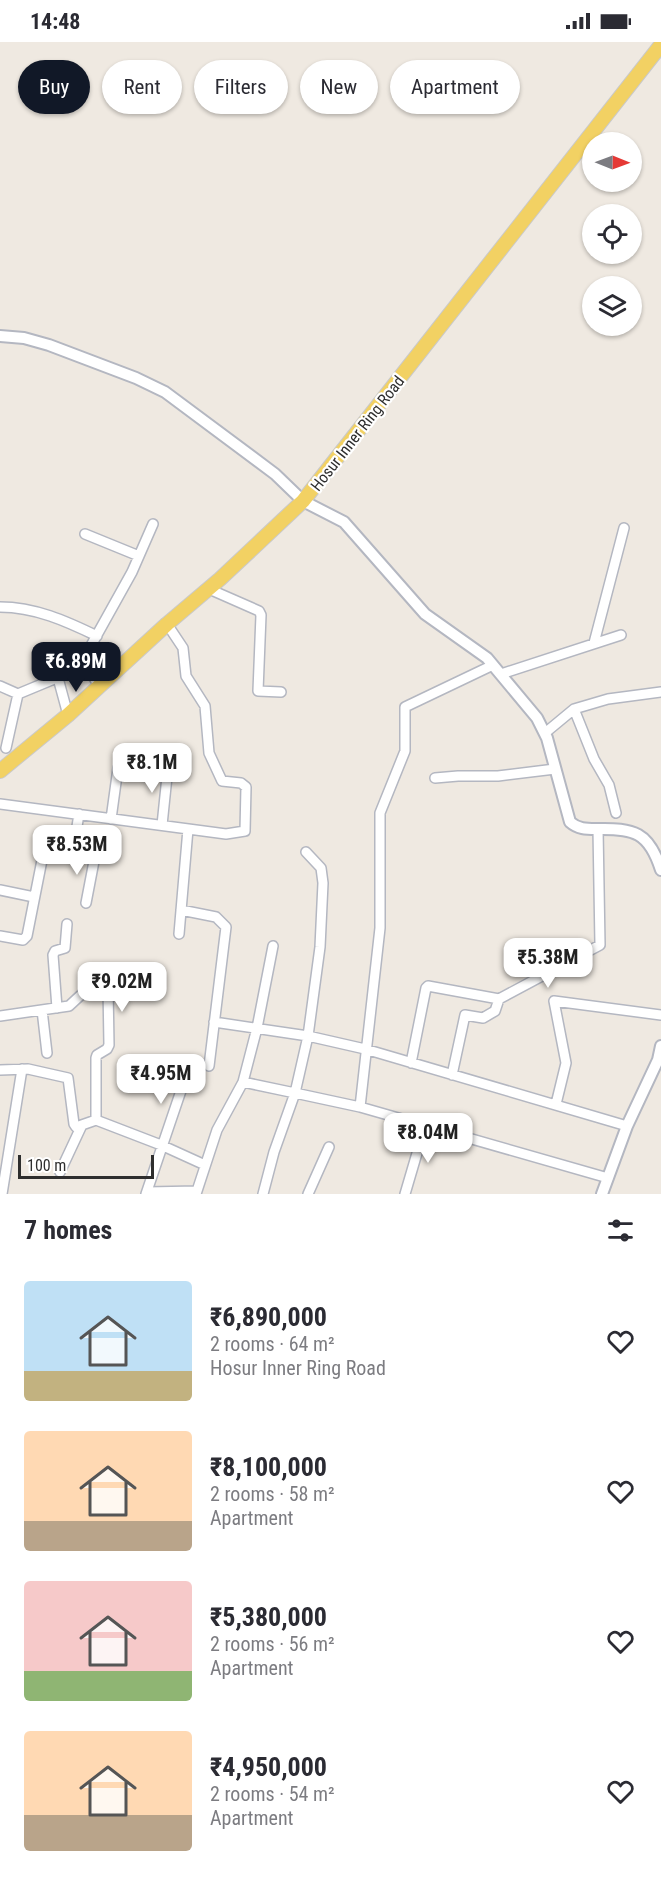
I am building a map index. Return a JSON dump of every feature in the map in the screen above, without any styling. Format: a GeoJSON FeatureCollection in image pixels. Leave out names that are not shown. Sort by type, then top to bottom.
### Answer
{"type":"FeatureCollection","features":[{"type":"Feature","properties":{"kind":"main road","name":"Hosur Inner Ring Road"},"geometry":{"type":"LineString","coordinates":[[0,771],[7,750],[68,715],[303,501],[661,45]]}},
{"type":"Feature","properties":{"kind":"street"},"geometry":{"type":"LineString","coordinates":[[0,336],[24,338],[49,345],[136,378],[165,392],[275,474],[303,501],[344,522],[424,614],[487,658],[537,718],[545,733],[570,822],[576,828],[633,831],[644,837],[651,846],[661,870]]}},
{"type":"Feature","properties":{"kind":"street"},"geometry":{"type":"LineString","coordinates":[[0,687],[18,694],[70,672],[84,660],[139,556],[153,524]]}},
{"type":"Feature","properties":{"kind":"street"},"geometry":{"type":"LineString","coordinates":[[594,644],[624,528]]}},
{"type":"Feature","properties":{"kind":"street"},"geometry":{"type":"LineString","coordinates":[[85,534],[139,556]]}},
{"type":"Feature","properties":{"kind":"street"},"geometry":{"type":"LineString","coordinates":[[209,589],[259,610],[261,615],[258,691],[281,692]]}},
{"type":"Feature","properties":{"kind":"street"},"geometry":{"type":"LineString","coordinates":[[0,607],[33,611],[60,618],[97,636]]}},
{"type":"Feature","properties":{"kind":"street"},"geometry":{"type":"LineString","coordinates":[[0,804],[226,834],[245,831],[246,787],[241,783],[226,783],[219,777],[209,753],[205,706],[186,676],[183,648],[167,624]]}},
{"type":"Feature","properties":{"kind":"street"},"geometry":{"type":"LineString","coordinates":[[501,674],[621,634]]}},
{"type":"Feature","properties":{"kind":"street"},"geometry":{"type":"LineString","coordinates":[[84,660],[99,686]]}},
{"type":"Feature","properties":{"kind":"street"},"geometry":{"type":"LineString","coordinates":[[360,1107],[380,928],[380,813],[405,751],[405,707],[493,665]]}},
{"type":"Feature","properties":{"kind":"street"},"geometry":{"type":"LineString","coordinates":[[58,678],[68,715]]}},
{"type":"Feature","properties":{"kind":"street"},"geometry":{"type":"LineString","coordinates":[[545,733],[574,709],[608,699],[661,692]]}},
{"type":"Feature","properties":{"kind":"street"},"geometry":{"type":"LineString","coordinates":[[7,750],[18,694]]}},
{"type":"Feature","properties":{"kind":"street"},"geometry":{"type":"LineString","coordinates":[[574,709],[594,759],[609,785],[616,813]]}},
{"type":"Feature","properties":{"kind":"street"},"geometry":{"type":"LineString","coordinates":[[162,825],[168,767]]}},
{"type":"Feature","properties":{"kind":"street"},"geometry":{"type":"LineString","coordinates":[[111,819],[118,768]]}},
{"type":"Feature","properties":{"kind":"street"},"geometry":{"type":"LineString","coordinates":[[435,778],[498,776],[555,769]]}},
{"type":"Feature","properties":{"kind":"street"},"geometry":{"type":"LineString","coordinates":[[74,845],[80,814]]}},
{"type":"Feature","properties":{"kind":"street"},"geometry":{"type":"LineString","coordinates":[[179,934],[188,829]]}},
{"type":"Feature","properties":{"kind":"street"},"geometry":{"type":"LineString","coordinates":[[411,1063],[428,986],[499,999],[600,945],[598,829]]}},
{"type":"Feature","properties":{"kind":"street"},"geometry":{"type":"LineString","coordinates":[[0,936],[23,940],[26,938],[46,843],[91,849],[95,856],[86,903]]}},
{"type":"Feature","properties":{"kind":"street"},"geometry":{"type":"LineString","coordinates":[[263,1194],[274,1152],[295,1093],[308,1036],[320,947],[323,883],[321,868],[306,852]]}},
{"type":"Feature","properties":{"kind":"street"},"geometry":{"type":"LineString","coordinates":[[0,890],[34,897]]}},
{"type":"Feature","properties":{"kind":"street"},"geometry":{"type":"LineString","coordinates":[[181,910],[216,917],[226,927],[208,1066]]}},
{"type":"Feature","properties":{"kind":"street"},"geometry":{"type":"LineString","coordinates":[[57,1008],[53,955],[55,951],[64,950],[66,946],[67,924]]}},
{"type":"Feature","properties":{"kind":"street"},"geometry":{"type":"LineString","coordinates":[[187,1073],[146,1193],[196,1192],[217,1130],[243,1082],[257,1028],[273,946]]}},
{"type":"Feature","properties":{"kind":"street"},"geometry":{"type":"LineString","coordinates":[[96,1120],[96,1058],[109,1045],[108,987],[110,975],[113,970],[144,969]]}},
{"type":"Feature","properties":{"kind":"street"},"geometry":{"type":"LineString","coordinates":[[0,1016],[69,1006],[83,993],[108,987]]}},
{"type":"Feature","properties":{"kind":"street"},"geometry":{"type":"LineString","coordinates":[[452,1075],[465,1015],[483,1018],[495,1011],[499,999]]}},
{"type":"Feature","properties":{"kind":"street"},"geometry":{"type":"LineString","coordinates":[[556,1104],[566,1063],[555,1001],[661,1015]]}},
{"type":"Feature","properties":{"kind":"street"},"geometry":{"type":"LineString","coordinates":[[42,1010],[47,1053]]}},
{"type":"Feature","properties":{"kind":"street"},"geometry":{"type":"LineString","coordinates":[[214,1022],[308,1036],[365,1049],[627,1126]]}},
{"type":"Feature","properties":{"kind":"street"},"geometry":{"type":"LineString","coordinates":[[605,1194],[608,1178],[627,1126],[661,1051]]}},
{"type":"Feature","properties":{"kind":"street"},"geometry":{"type":"LineString","coordinates":[[0,1070],[22,1069],[68,1078],[76,1126],[96,1120],[205,1165]]}},
{"type":"Feature","properties":{"kind":"street"},"geometry":{"type":"LineString","coordinates":[[2,1194],[22,1069]]}},
{"type":"Feature","properties":{"kind":"street"},"geometry":{"type":"LineString","coordinates":[[243,1082],[360,1107],[608,1178]]}},
{"type":"Feature","properties":{"kind":"street"},"geometry":{"type":"LineString","coordinates":[[60,1172],[82,1125]]}},
{"type":"Feature","properties":{"kind":"street"},"geometry":{"type":"LineString","coordinates":[[405,1194],[425,1126]]}},
{"type":"Feature","properties":{"kind":"street"},"geometry":{"type":"LineString","coordinates":[[308,1194],[329,1147]]}}]}
